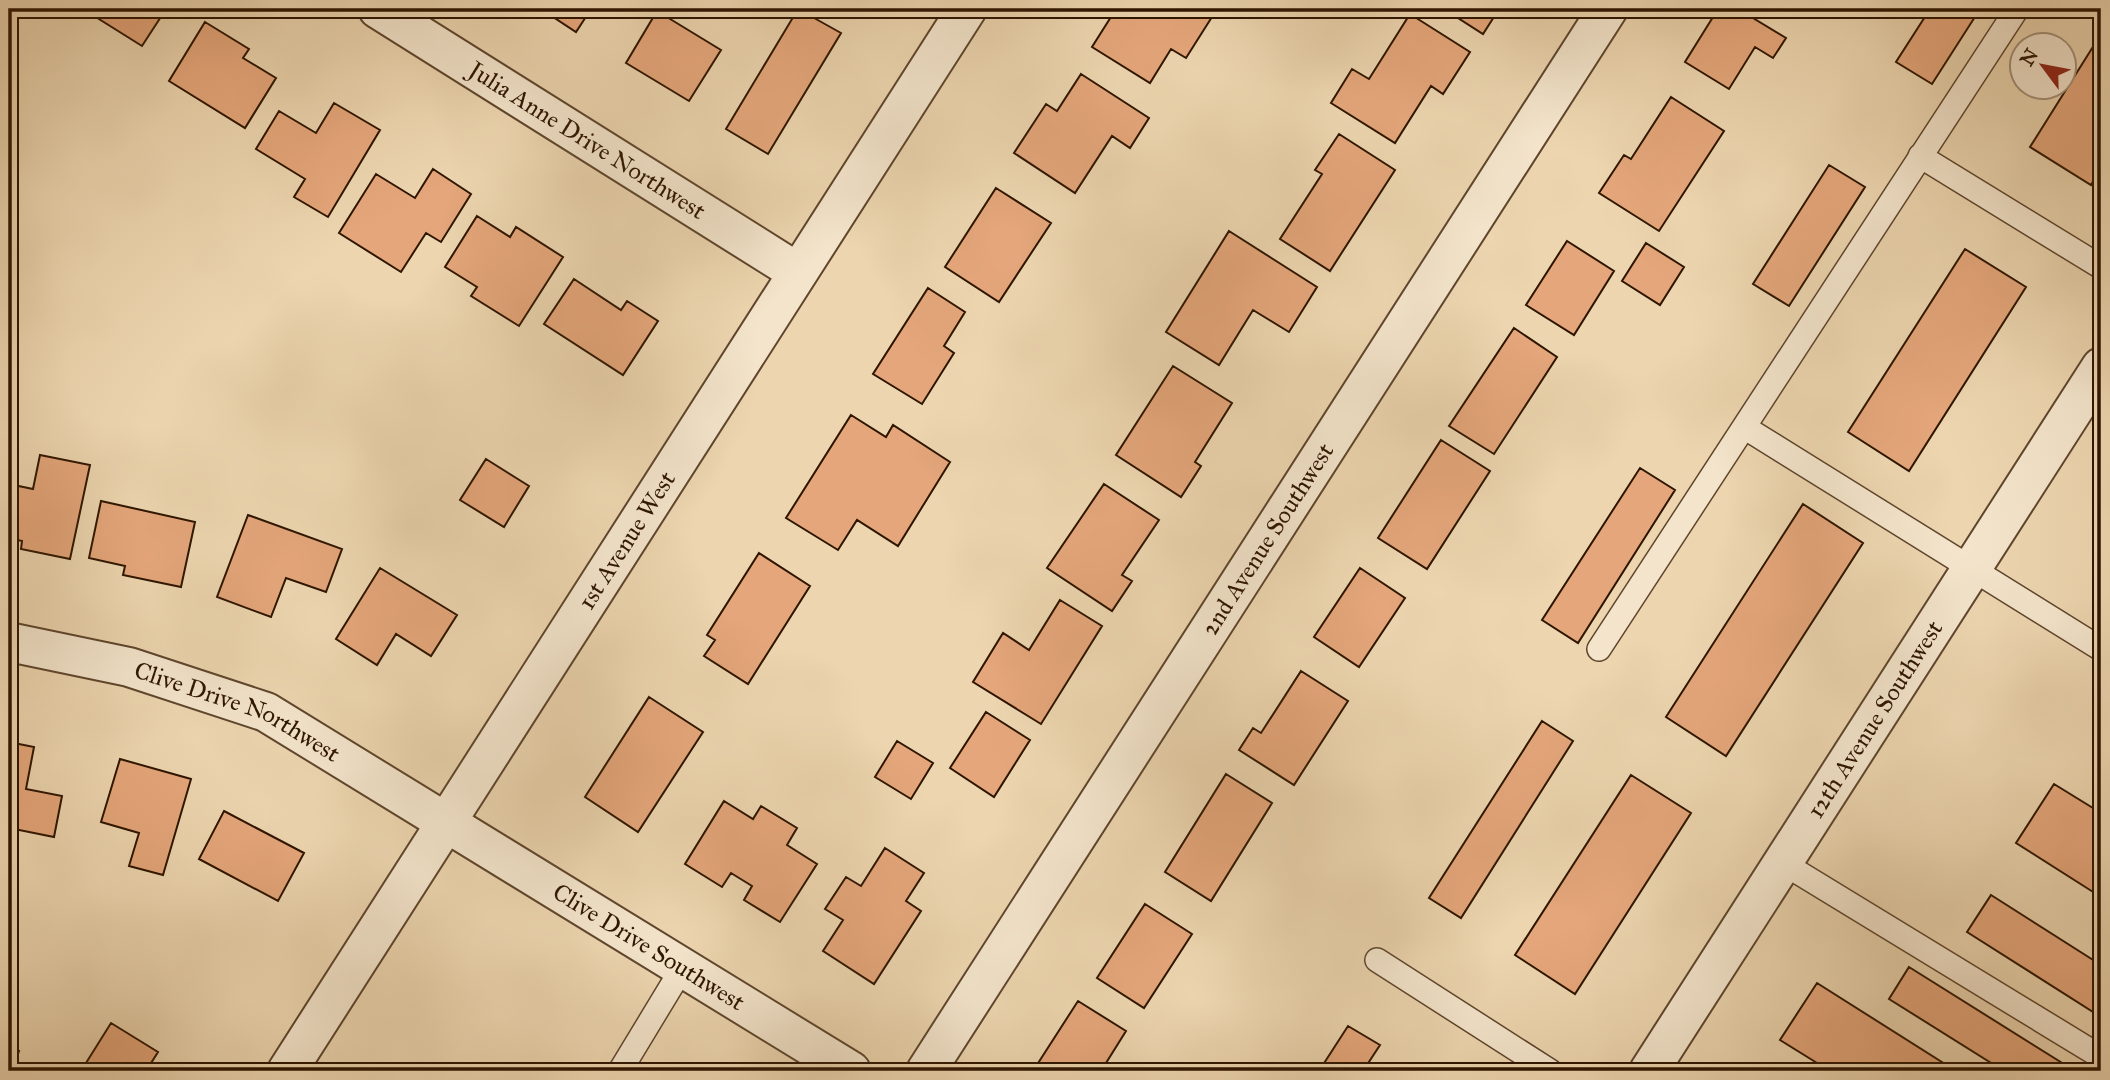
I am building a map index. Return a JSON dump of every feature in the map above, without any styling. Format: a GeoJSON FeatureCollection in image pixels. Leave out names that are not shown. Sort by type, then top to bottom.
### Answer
{"type":"FeatureCollection","features":[{"type":"Feature","properties":{"kind":"street","name":"Julia Anne Drive Northwest"},"geometry":{"type":"LineString","coordinates":[[378,9],[797,272]]}},
{"type":"Feature","properties":{"kind":"street","name":"1st Avenue West"},"geometry":{"type":"LineString","coordinates":[[287,1071],[967,9]]}},
{"type":"Feature","properties":{"kind":"street","name":"2nd Avenue Southwest"},"geometry":{"type":"LineString","coordinates":[[926,1071],[1608,9]]}},
{"type":"Feature","properties":{"kind":"street","name":"12th Avenue Southwest"},"geometry":{"type":"LineString","coordinates":[[1649,1071],[2101,367]]}},
{"type":"Feature","properties":{"kind":"street","name":"Clive Drive Northwest"},"geometry":{"type":"LineString","coordinates":[[9,642],[129,667],[266,712],[447,821]]}},
{"type":"Feature","properties":{"kind":"street","name":"Clive Drive Southwest"},"geometry":{"type":"LineString","coordinates":[[447,821],[851,1071]]}},
{"type":"Feature","properties":{"kind":"lane"},"geometry":{"type":"LineString","coordinates":[[1599,649],[2017,9]]}},
{"type":"Feature","properties":{"kind":"lane"},"geometry":{"type":"LineString","coordinates":[[1920,156],[2101,267]]}},
{"type":"Feature","properties":{"kind":"lane"},"geometry":{"type":"LineString","coordinates":[[1744,426],[2101,649]]}},
{"type":"Feature","properties":{"kind":"lane"},"geometry":{"type":"LineString","coordinates":[[1783,863],[2101,1057]]}},
{"type":"Feature","properties":{"kind":"lane"},"geometry":{"type":"LineString","coordinates":[[1377,960],[1550,1071]]}},
{"type":"Feature","properties":{"kind":"lane"},"geometry":{"type":"LineString","coordinates":[[620,1071],[683,967]]}},
{"type":"Feature","properties":{"kind":"building"},"geometry":{"type":"Polygon","coordinates":[[[83,9],[166,9],[142,46],[83,9]]]}},
{"type":"Feature","properties":{"kind":"building"},"geometry":{"type":"Polygon","coordinates":[[[541,9],[591,9],[576,32],[541,9]]]}},
{"type":"Feature","properties":{"kind":"building"},"geometry":{"type":"Polygon","coordinates":[[[798,9],[841,33],[768,154],[726,129],[798,9]]]}},
{"type":"Feature","properties":{"kind":"building"},"geometry":{"type":"Polygon","coordinates":[[[1116,9],[1217,9],[1186,58],[1171,49],[1150,83],[1092,47],[1116,9]]]}},
{"type":"Feature","properties":{"kind":"building"},"geometry":{"type":"Polygon","coordinates":[[[1444,9],[1499,9],[1483,34],[1444,9]]]}},
{"type":"Feature","properties":{"kind":"building"},"geometry":{"type":"Polygon","coordinates":[[[1718,9],[1738,9],[1786,38],[1773,58],[1755,47],[1729,89],[1685,62],[1718,9]]]}},
{"type":"Feature","properties":{"kind":"building"},"geometry":{"type":"Polygon","coordinates":[[[1930,9],[1980,9],[1932,84],[1896,62],[1930,9]]]}},
{"type":"Feature","properties":{"kind":"building"},"geometry":{"type":"Polygon","coordinates":[[[657,11],[721,50],[689,101],[626,63],[657,11]]]}},
{"type":"Feature","properties":{"kind":"building"},"geometry":{"type":"Polygon","coordinates":[[[1410,14],[1470,52],[1443,94],[1431,86],[1395,143],[1331,103],[1352,69],[1369,79],[1410,14]]]}},
{"type":"Feature","properties":{"kind":"building"},"geometry":{"type":"Polygon","coordinates":[[[205,22],[249,49],[243,58],[276,78],[245,128],[169,81],[205,22]]]}},
{"type":"Feature","properties":{"kind":"building"},"geometry":{"type":"Polygon","coordinates":[[[2101,34],[2101,168],[2091,185],[2030,147],[2058,102],[2078,102],[2078,71],[2101,34]]]}},
{"type":"Feature","properties":{"kind":"building"},"geometry":{"type":"Polygon","coordinates":[[[1081,74],[1149,118],[1130,148],[1112,136],[1075,193],[1014,153],[1046,104],[1057,111],[1081,74]]]}},
{"type":"Feature","properties":{"kind":"building"},"geometry":{"type":"Polygon","coordinates":[[[1671,97],[1724,131],[1659,231],[1599,193],[1624,155],[1631,159],[1671,97]]]}},
{"type":"Feature","properties":{"kind":"building"},"geometry":{"type":"Polygon","coordinates":[[[334,103],[380,130],[328,217],[294,197],[305,179],[256,149],[279,111],[316,133],[334,103]]]}},
{"type":"Feature","properties":{"kind":"building"},"geometry":{"type":"Polygon","coordinates":[[[1339,134],[1395,170],[1330,271],[1280,239],[1322,174],[1315,170],[1339,134]]]}},
{"type":"Feature","properties":{"kind":"building"},"geometry":{"type":"Polygon","coordinates":[[[1829,165],[1865,187],[1789,306],[1753,284],[1829,165]]]}},
{"type":"Feature","properties":{"kind":"building"},"geometry":{"type":"Polygon","coordinates":[[[433,169],[471,194],[441,242],[426,233],[401,272],[339,233],[376,174],[415,198],[433,169]]]}},
{"type":"Feature","properties":{"kind":"building"},"geometry":{"type":"Polygon","coordinates":[[[996,188],[1051,223],[999,302],[945,267],[996,188]]]}},
{"type":"Feature","properties":{"kind":"building"},"geometry":{"type":"Polygon","coordinates":[[[477,216],[510,237],[516,227],[563,257],[519,326],[471,296],[477,287],[445,267],[477,216]]]}},
{"type":"Feature","properties":{"kind":"building"},"geometry":{"type":"Polygon","coordinates":[[[1229,231],[1317,287],[1289,332],[1253,310],[1219,365],[1166,332],[1229,231]]]}},
{"type":"Feature","properties":{"kind":"building"},"geometry":{"type":"Polygon","coordinates":[[[1567,241],[1614,271],[1574,335],[1526,305],[1567,241]]]}},
{"type":"Feature","properties":{"kind":"building"},"geometry":{"type":"Polygon","coordinates":[[[1646,243],[1684,267],[1660,305],[1622,281],[1646,243]]]}},
{"type":"Feature","properties":{"kind":"building"},"geometry":{"type":"Polygon","coordinates":[[[1965,249],[2026,287],[1909,471],[1848,432],[1965,249]]]}},
{"type":"Feature","properties":{"kind":"building"},"geometry":{"type":"Polygon","coordinates":[[[574,279],[621,310],[627,301],[658,321],[623,375],[544,324],[574,279]]]}},
{"type":"Feature","properties":{"kind":"building"},"geometry":{"type":"Polygon","coordinates":[[[928,288],[965,312],[944,346],[954,353],[922,404],[873,374],[928,288]]]}},
{"type":"Feature","properties":{"kind":"building"},"geometry":{"type":"Polygon","coordinates":[[[1514,328],[1557,357],[1494,454],[1449,426],[1514,328]]]}},
{"type":"Feature","properties":{"kind":"building"},"geometry":{"type":"Polygon","coordinates":[[[1173,366],[1232,403],[1195,462],[1201,466],[1181,497],[1116,455],[1173,366]]]}},
{"type":"Feature","properties":{"kind":"building"},"geometry":{"type":"Polygon","coordinates":[[[851,415],[886,437],[893,425],[950,462],[898,546],[857,520],[838,550],[786,518],[851,415]]]}},
{"type":"Feature","properties":{"kind":"building"},"geometry":{"type":"Polygon","coordinates":[[[1441,440],[1490,471],[1427,569],[1378,538],[1441,440]]]}},
{"type":"Feature","properties":{"kind":"building"},"geometry":{"type":"Polygon","coordinates":[[[40,455],[90,465],[70,559],[21,549],[22,541],[9,538],[9,484],[33,489],[40,455]]]}},
{"type":"Feature","properties":{"kind":"building"},"geometry":{"type":"Polygon","coordinates":[[[486,459],[529,486],[504,527],[460,500],[486,459]]]}},
{"type":"Feature","properties":{"kind":"building"},"geometry":{"type":"Polygon","coordinates":[[[1640,468],[1675,490],[1578,643],[1542,620],[1640,468]]]}},
{"type":"Feature","properties":{"kind":"building"},"geometry":{"type":"Polygon","coordinates":[[[1104,484],[1159,520],[1122,575],[1132,581],[1112,611],[1047,568],[1104,484]]]}},
{"type":"Feature","properties":{"kind":"building"},"geometry":{"type":"Polygon","coordinates":[[[101,501],[195,522],[181,587],[123,575],[125,566],[89,558],[101,501]]]}},
{"type":"Feature","properties":{"kind":"building"},"geometry":{"type":"Polygon","coordinates":[[[1803,504],[1863,543],[1726,756],[1666,717],[1803,504]]]}},
{"type":"Feature","properties":{"kind":"building"},"geometry":{"type":"Polygon","coordinates":[[[248,515],[342,549],[326,592],[286,578],[271,617],[217,597],[248,515]]]}},
{"type":"Feature","properties":{"kind":"building"},"geometry":{"type":"Polygon","coordinates":[[[759,553],[810,586],[748,684],[704,656],[715,640],[707,635],[759,553]]]}},
{"type":"Feature","properties":{"kind":"building"},"geometry":{"type":"Polygon","coordinates":[[[380,568],[457,615],[431,656],[396,634],[377,665],[336,639],[380,568]]]}},
{"type":"Feature","properties":{"kind":"building"},"geometry":{"type":"Polygon","coordinates":[[[1360,568],[1405,598],[1359,667],[1314,637],[1360,568]]]}},
{"type":"Feature","properties":{"kind":"building"},"geometry":{"type":"Polygon","coordinates":[[[1060,600],[1102,626],[1041,724],[973,682],[1003,633],[1029,650],[1060,600]]]}},
{"type":"Feature","properties":{"kind":"building"},"geometry":{"type":"Polygon","coordinates":[[[1301,671],[1348,701],[1294,785],[1239,750],[1253,728],[1261,733],[1301,671]]]}},
{"type":"Feature","properties":{"kind":"building"},"geometry":{"type":"Polygon","coordinates":[[[649,697],[703,732],[638,832],[585,797],[649,697]]]}},
{"type":"Feature","properties":{"kind":"building"},"geometry":{"type":"Polygon","coordinates":[[[986,712],[1030,740],[994,797],[950,768],[986,712]]]}},
{"type":"Feature","properties":{"kind":"building"},"geometry":{"type":"Polygon","coordinates":[[[1542,721],[1573,741],[1461,918],[1429,898],[1542,721]]]}},
{"type":"Feature","properties":{"kind":"building"},"geometry":{"type":"Polygon","coordinates":[[[897,741],[933,763],[911,799],[875,777],[897,741]]]}},
{"type":"Feature","properties":{"kind":"building"},"geometry":{"type":"Polygon","coordinates":[[[9,742],[34,747],[26,789],[62,796],[54,837],[9,828],[9,742]]]}},
{"type":"Feature","properties":{"kind":"building"},"geometry":{"type":"Polygon","coordinates":[[[120,759],[191,779],[163,875],[129,866],[139,833],[101,822],[120,759]]]}},
{"type":"Feature","properties":{"kind":"building"},"geometry":{"type":"Polygon","coordinates":[[[1226,774],[1272,803],[1211,901],[1165,872],[1226,774]]]}},
{"type":"Feature","properties":{"kind":"building"},"geometry":{"type":"Polygon","coordinates":[[[1631,775],[1691,813],[1575,994],[1515,955],[1631,775]]]}},
{"type":"Feature","properties":{"kind":"building"},"geometry":{"type":"Polygon","coordinates":[[[2054,784],[2101,813],[2101,897],[2016,843],[2054,784]]]}},
{"type":"Feature","properties":{"kind":"building"},"geometry":{"type":"Polygon","coordinates":[[[724,801],[753,819],[761,806],[797,828],[787,845],[817,864],[780,922],[744,900],[752,886],[731,873],[722,887],[685,864],[724,801]]]}},
{"type":"Feature","properties":{"kind":"building"},"geometry":{"type":"Polygon","coordinates":[[[224,811],[304,853],[278,901],[199,859],[224,811]]]}},
{"type":"Feature","properties":{"kind":"building"},"geometry":{"type":"Polygon","coordinates":[[[885,848],[924,873],[906,901],[921,911],[874,984],[823,951],[843,920],[825,909],[846,877],[861,886],[885,848]]]}},
{"type":"Feature","properties":{"kind":"building"},"geometry":{"type":"Polygon","coordinates":[[[1991,895],[2101,965],[2101,1017],[1967,932],[1991,895]]]}},
{"type":"Feature","properties":{"kind":"building"},"geometry":{"type":"Polygon","coordinates":[[[1145,904],[1192,934],[1144,1008],[1097,978],[1145,904]]]}},
{"type":"Feature","properties":{"kind":"building"},"geometry":{"type":"Polygon","coordinates":[[[1909,967],[2075,1071],[2004,1071],[1889,999],[1909,967]]]}},
{"type":"Feature","properties":{"kind":"building"},"geometry":{"type":"Polygon","coordinates":[[[1817,983],[1956,1071],[1830,1071],[1780,1040],[1817,983]]]}},
{"type":"Feature","properties":{"kind":"building"},"geometry":{"type":"Polygon","coordinates":[[[1078,1001],[1126,1031],[1101,1071],[1033,1071],[1078,1001]]]}},
{"type":"Feature","properties":{"kind":"building"},"geometry":{"type":"Polygon","coordinates":[[[111,1023],[158,1052],[146,1071],[81,1071],[111,1023]]]}},
{"type":"Feature","properties":{"kind":"building"},"geometry":{"type":"Polygon","coordinates":[[[1348,1026],[1380,1045],[1363,1071],[1319,1071],[1348,1026]]]}},
{"type":"Feature","properties":{"kind":"building"},"geometry":{"type":"Polygon","coordinates":[[[9,1048],[19,1051],[12,1071],[9,1071],[9,1048]]]}}]}
